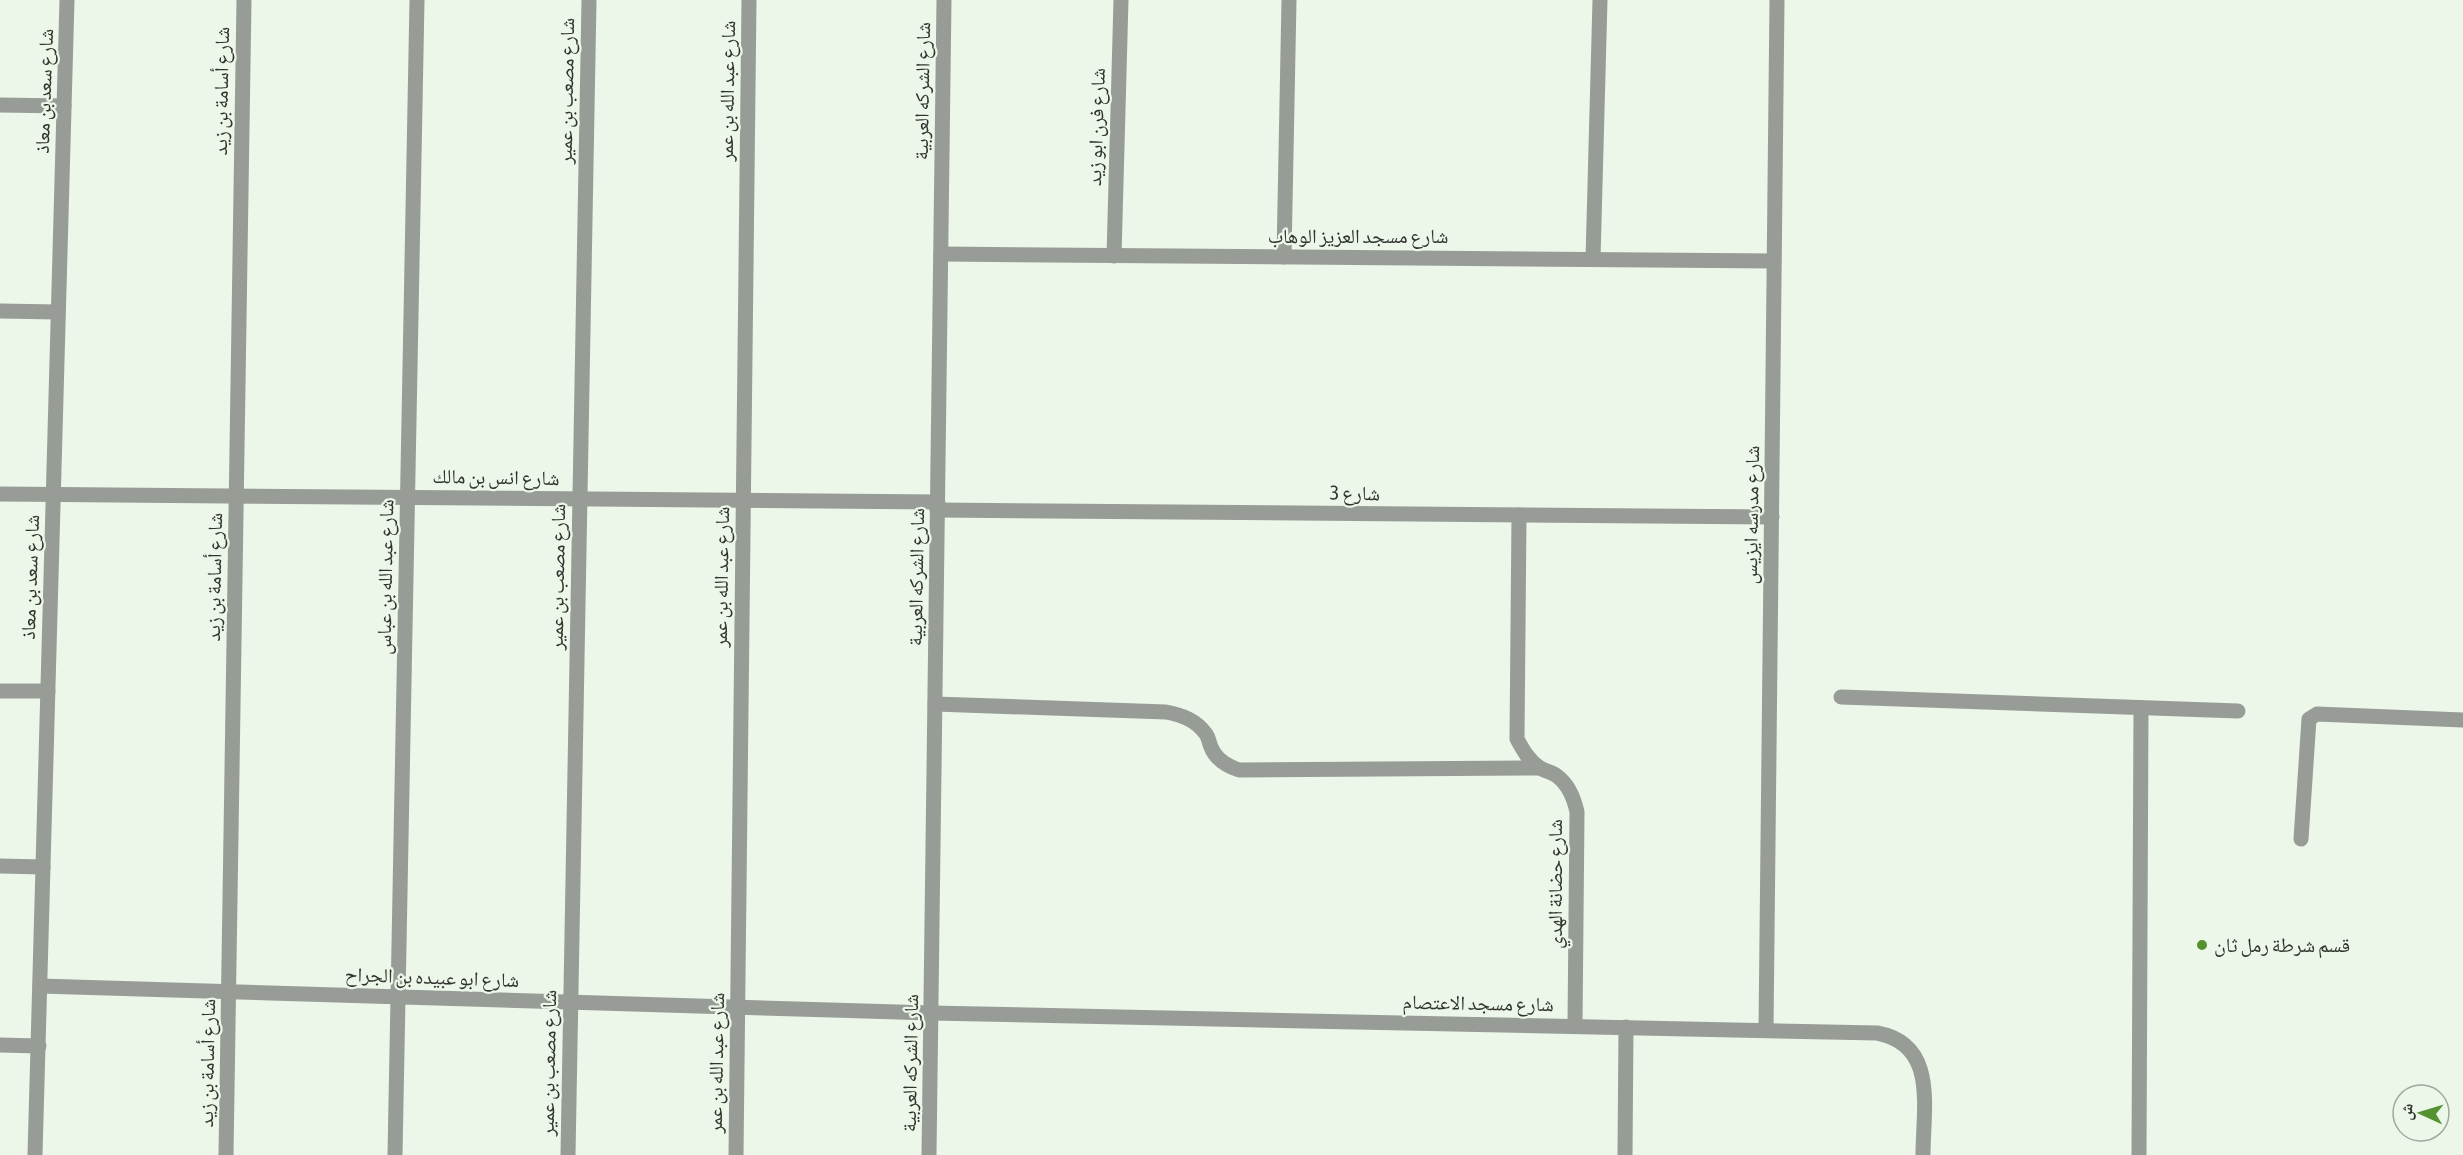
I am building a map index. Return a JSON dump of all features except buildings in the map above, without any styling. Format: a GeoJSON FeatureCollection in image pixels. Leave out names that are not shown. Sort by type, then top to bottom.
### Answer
{"type":"FeatureCollection","features":[{"type":"Feature","properties":{"kind":"street","name":"شارع سعد بن معاذ"},"geometry":{"type":"LineString","coordinates":[[35,1155],[67,0]]}},
{"type":"Feature","properties":{"kind":"street","name":"شارع أسامة بن زيد"},"geometry":{"type":"LineString","coordinates":[[226,1155],[244,0]]}},
{"type":"Feature","properties":{"kind":"street","name":"شارع عبد الله بن عباس"},"geometry":{"type":"LineString","coordinates":[[395,1155],[417,0]]}},
{"type":"Feature","properties":{"kind":"street","name":"شارع مصعب بن عمير"},"geometry":{"type":"LineString","coordinates":[[568,1155],[589,0]]}},
{"type":"Feature","properties":{"kind":"street","name":"شارع عبد الله بن عمر"},"geometry":{"type":"LineString","coordinates":[[736,1155],[749,0]]}},
{"type":"Feature","properties":{"kind":"street","name":"شارع الشركه العربية"},"geometry":{"type":"LineString","coordinates":[[930,1155],[944,0]]}},
{"type":"Feature","properties":{"kind":"street","name":"شارع فرن ابو زيد"},"geometry":{"type":"LineString","coordinates":[[1114,256],[1121,0]]}},
{"type":"Feature","properties":{"kind":"street"},"geometry":{"type":"LineString","coordinates":[[1284,257],[1289,0]]}},
{"type":"Feature","properties":{"kind":"street"},"geometry":{"type":"LineString","coordinates":[[1593,259],[1600,0]]}},
{"type":"Feature","properties":{"kind":"street","name":"شارع مدرسه ايزيس"},"geometry":{"type":"LineString","coordinates":[[1766,1030],[1777,0]]}},
{"type":"Feature","properties":{"kind":"street"},"geometry":{"type":"LineString","coordinates":[[0,105],[64,106]]}},
{"type":"Feature","properties":{"kind":"street","name":"شارع مسجد العزيز الوهاب"},"geometry":{"type":"LineString","coordinates":[[941,254],[1774,261]]}},
{"type":"Feature","properties":{"kind":"street"},"geometry":{"type":"LineString","coordinates":[[0,311],[58,312]]}},
{"type":"Feature","properties":{"kind":"street"},"geometry":{"type":"LineString","coordinates":[[0,494],[54,494]]}},
{"type":"Feature","properties":{"kind":"street","name":"شارع انس بن مالك"},"geometry":{"type":"LineString","coordinates":[[54,494],[743,500],[938,506]]}},
{"type":"Feature","properties":{"kind":"street","name":"شارع 3"},"geometry":{"type":"LineString","coordinates":[[938,506],[1772,517]]}},
{"type":"Feature","properties":{"kind":"street","name":"شارع حضانة الهدي"},"geometry":{"type":"LineString","coordinates":[[1519,515],[1517,739],[1526,755],[1539,768],[1556,776],[1567,786],[1574,798],[1576,812],[1575,1026]]}},
{"type":"Feature","properties":{"kind":"street"},"geometry":{"type":"LineString","coordinates":[[0,690],[48,691]]}},
{"type":"Feature","properties":{"kind":"street"},"geometry":{"type":"LineString","coordinates":[[1841,697],[2238,711]]}},
{"type":"Feature","properties":{"kind":"street"},"geometry":{"type":"LineString","coordinates":[[935,704],[1166,712],[1182,715],[1197,723],[1207,736],[1218,758],[1227,766],[1239,770],[1539,768]]}},
{"type":"Feature","properties":{"kind":"street"},"geometry":{"type":"LineString","coordinates":[[2139,1155],[2141,708]]}},
{"type":"Feature","properties":{"kind":"street"},"geometry":{"type":"LineString","coordinates":[[2301,839],[2309,719],[2317,714],[2463,720]]}},
{"type":"Feature","properties":{"kind":"street"},"geometry":{"type":"LineString","coordinates":[[0,866],[43,867]]}},
{"type":"Feature","properties":{"kind":"street","name":"شارع ابو عبيده بن الجراح"},"geometry":{"type":"LineString","coordinates":[[40,986],[931,1013]]}},
{"type":"Feature","properties":{"kind":"street","name":"شارع مسجد الاعتصام"},"geometry":{"type":"LineString","coordinates":[[931,1013],[1766,1030],[1892,1035],[1904,1042],[1914,1053],[1920,1066],[1923,1080],[1923,1155]]}},
{"type":"Feature","properties":{"kind":"street"},"geometry":{"type":"LineString","coordinates":[[1625,1155],[1626,1028]]}},
{"type":"Feature","properties":{"kind":"street"},"geometry":{"type":"LineString","coordinates":[[0,1046],[39,1046]]}},
{"type":"Feature","properties":{"kind":"place","name":"قسم شرطة رمل ثان"},"geometry":{"type":"Point","coordinates":[2202,945]}}]}
